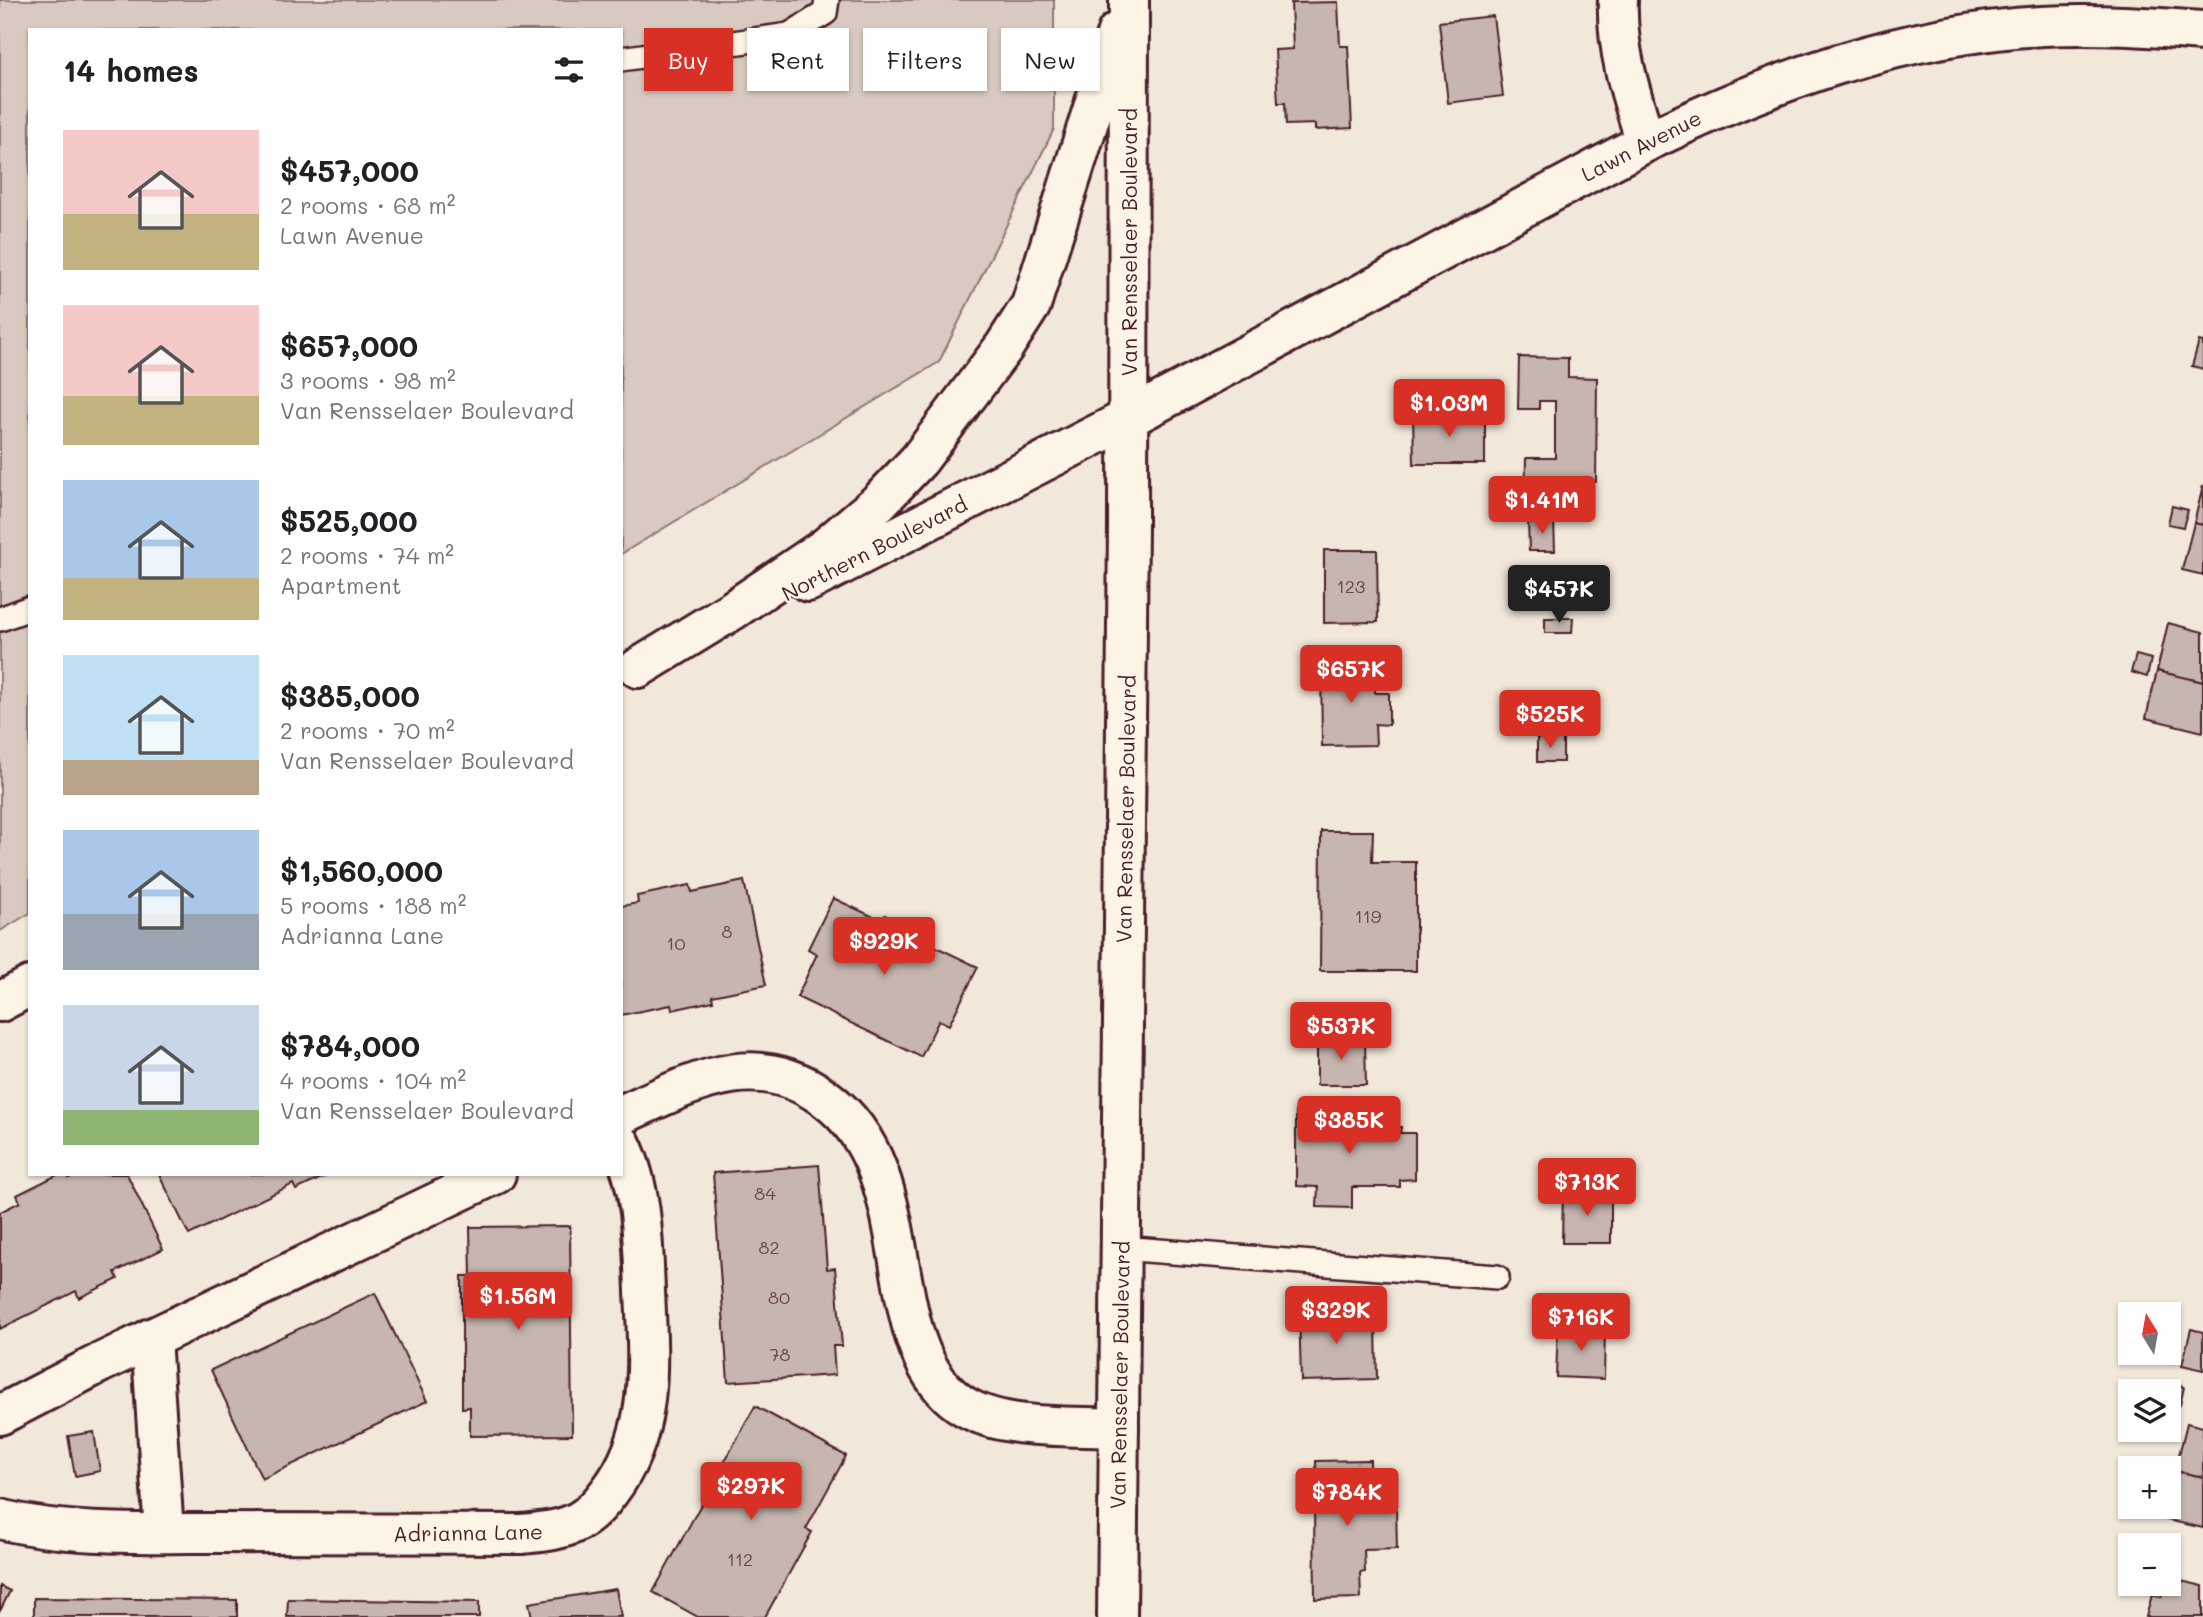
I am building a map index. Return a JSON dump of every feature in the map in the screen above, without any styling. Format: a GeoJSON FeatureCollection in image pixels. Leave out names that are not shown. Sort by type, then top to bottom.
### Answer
{"type":"FeatureCollection","features":[{"type":"Feature","properties":{"kind":"street","name":"Van Rensselaer Boulevard"},"geometry":{"type":"LineString","coordinates":[[1117,1617],[1128,540],[1128,0]]}},
{"type":"Feature","properties":{"kind":"street"},"geometry":{"type":"LineString","coordinates":[[630,673],[733,610],[826,547],[879,502],[919,460],[1004,347],[1031,305],[1128,0]]}},
{"type":"Feature","properties":{"kind":"street"},"geometry":{"type":"LineString","coordinates":[[1618,0],[1618,41],[1646,142]]}},
{"type":"Feature","properties":{"kind":"street","name":"Lawn Avenue"},"geometry":{"type":"LineString","coordinates":[[1127,419],[1646,142],[1719,106],[1772,85],[1860,56],[1991,30],[2044,26],[2146,26],[2203,30]]}},
{"type":"Feature","properties":{"kind":"street","name":"Northern Boulevard"},"geometry":{"type":"LineString","coordinates":[[630,673],[1127,419]]}},
{"type":"Feature","properties":{"kind":"street"},"geometry":{"type":"LineString","coordinates":[[0,1002],[28,987]]}},
{"type":"Feature","properties":{"kind":"street"},"geometry":{"type":"LineString","coordinates":[[623,1114],[684,1087],[725,1074],[766,1072],[803,1082],[835,1105],[849,1119],[872,1157],[891,1214],[916,1334],[928,1367],[943,1389],[968,1409],[999,1419],[1119,1428]]}},
{"type":"Feature","properties":{"kind":"street","name":"Adrianna Lane"},"geometry":{"type":"LineString","coordinates":[[0,1519],[21,1524],[76,1529],[164,1533],[522,1534],[562,1528],[591,1513],[618,1480],[631,1454],[645,1412],[648,1385],[641,1220],[623,1150]]}},
{"type":"Feature","properties":{"kind":"street"},"geometry":{"type":"LineString","coordinates":[[0,1415],[150,1338],[492,1176]]}},
{"type":"Feature","properties":{"kind":"street"},"geometry":{"type":"LineString","coordinates":[[150,1338],[164,1533]]}},
{"type":"Feature","properties":{"kind":"lane"},"geometry":{"type":"LineString","coordinates":[[623,59],[789,35],[825,13],[827,0]]}},
{"type":"Feature","properties":{"kind":"lane"},"geometry":{"type":"LineString","coordinates":[[0,619],[28,609]]}},
{"type":"Feature","properties":{"kind":"lane"},"geometry":{"type":"LineString","coordinates":[[1121,1248],[1497,1277]]}},
{"type":"Feature","properties":{"kind":"shaded area"},"geometry":{"type":"Polygon","coordinates":[[[0,0],[1054,0],[1054,28],[1001,28],[1001,91],[1054,91],[1054,129],[939,362],[623,553],[623,28],[28,28],[28,914],[0,931],[0,0]]]}},
{"type":"Feature","properties":{"kind":"building"},"geometry":{"type":"Polygon","coordinates":[[[1338,2],[1340,46],[1348,46],[1352,128],[1315,130],[1315,124],[1286,125],[1285,103],[1278,103],[1275,50],[1293,49],[1291,3],[1338,2]]]}},
{"type":"Feature","properties":{"kind":"building"},"geometry":{"type":"Polygon","coordinates":[[[1493,16],[1503,96],[1448,103],[1439,22],[1493,16]]]}},
{"type":"Feature","properties":{"kind":"building"},"geometry":{"type":"Polygon","coordinates":[[[2199,341],[2203,342],[2203,369],[2192,366],[2199,341]]]}},
{"type":"Feature","properties":{"kind":"building"},"geometry":{"type":"Polygon","coordinates":[[[1519,357],[1568,358],[1568,377],[1597,378],[1596,482],[1558,481],[1558,503],[1525,502],[1526,458],[1555,458],[1555,401],[1539,401],[1539,409],[1518,409],[1519,357]]]}},
{"type":"Feature","properties":{"kind":"building"},"geometry":{"type":"Polygon","coordinates":[[[1485,413],[1485,464],[1414,464],[1413,414],[1485,413]]]}},
{"type":"Feature","properties":{"kind":"building"},"geometry":{"type":"Polygon","coordinates":[[[2203,486],[2203,525],[2194,523],[2203,486]]]}},
{"type":"Feature","properties":{"kind":"building"},"geometry":{"type":"Polygon","coordinates":[[[2172,506],[2188,510],[2183,527],[2168,524],[2172,506]]]}},
{"type":"Feature","properties":{"kind":"building"},"geometry":{"type":"Polygon","coordinates":[[[1554,521],[1555,551],[1529,551],[1528,522],[1554,521]]]}},
{"type":"Feature","properties":{"kind":"building"},"geometry":{"type":"Polygon","coordinates":[[[2194,523],[2203,525],[2203,575],[2182,570],[2194,523]]]}},
{"type":"Feature","properties":{"kind":"building"},"geometry":{"type":"Polygon","coordinates":[[[1324,550],[1377,550],[1378,622],[1324,623],[1324,550]]]}},
{"type":"Feature","properties":{"kind":"building"},"geometry":{"type":"Polygon","coordinates":[[[1545,618],[1573,618],[1572,633],[1545,633],[1545,618]]]}},
{"type":"Feature","properties":{"kind":"building"},"geometry":{"type":"Polygon","coordinates":[[[2168,623],[2203,632],[2203,682],[2157,671],[2168,623]]]}},
{"type":"Feature","properties":{"kind":"building"},"geometry":{"type":"Polygon","coordinates":[[[2136,655],[2151,659],[2147,677],[2131,672],[2136,655]]]}},
{"type":"Feature","properties":{"kind":"building"},"geometry":{"type":"Polygon","coordinates":[[[1321,663],[1376,663],[1375,693],[1389,693],[1389,725],[1375,724],[1376,745],[1322,746],[1321,663]]]}},
{"type":"Feature","properties":{"kind":"building"},"geometry":{"type":"Polygon","coordinates":[[[2157,671],[2203,682],[2203,732],[2146,718],[2157,671]]]}},
{"type":"Feature","properties":{"kind":"building"},"geometry":{"type":"Polygon","coordinates":[[[1563,737],[1563,762],[1537,762],[1537,738],[1563,737]]]}},
{"type":"Feature","properties":{"kind":"building"},"geometry":{"type":"Polygon","coordinates":[[[1321,831],[1373,831],[1372,862],[1416,862],[1416,971],[1320,971],[1321,831]]]}},
{"type":"Feature","properties":{"kind":"building"},"geometry":{"type":"Polygon","coordinates":[[[744,881],[766,985],[712,996],[713,1001],[672,1010],[671,1005],[623,1015],[623,906],[638,903],[637,896],[690,885],[692,892],[744,881]]]}},
{"type":"Feature","properties":{"kind":"building"},"geometry":{"type":"Polygon","coordinates":[[[833,898],[882,921],[885,915],[931,937],[928,943],[978,967],[949,1025],[939,1020],[921,1057],[797,997],[817,954],[808,949],[833,898]]]}},
{"type":"Feature","properties":{"kind":"building"},"geometry":{"type":"Polygon","coordinates":[[[1317,1039],[1365,1039],[1366,1085],[1317,1085],[1317,1039]]]}},
{"type":"Feature","properties":{"kind":"building"},"geometry":{"type":"Polygon","coordinates":[[[1296,1108],[1341,1108],[1341,1127],[1401,1127],[1400,1133],[1415,1133],[1415,1179],[1400,1180],[1400,1187],[1352,1187],[1352,1208],[1317,1207],[1318,1187],[1296,1186],[1296,1108]]]}},
{"type":"Feature","properties":{"kind":"building"},"geometry":{"type":"Polygon","coordinates":[[[819,1165],[827,1269],[835,1268],[842,1346],[833,1346],[835,1375],[728,1382],[713,1173],[819,1165]]]}},
{"type":"Feature","properties":{"kind":"building"},"geometry":{"type":"Polygon","coordinates":[[[55,1176],[128,1176],[163,1249],[115,1272],[118,1279],[79,1298],[76,1291],[0,1329],[0,1212],[20,1202],[17,1195],[55,1176]]]}},
{"type":"Feature","properties":{"kind":"building"},"geometry":{"type":"Polygon","coordinates":[[[160,1176],[326,1176],[296,1190],[293,1184],[189,1235],[160,1176]]]}},
{"type":"Feature","properties":{"kind":"building"},"geometry":{"type":"Polygon","coordinates":[[[1563,1193],[1611,1194],[1611,1243],[1562,1243],[1563,1193]]]}},
{"type":"Feature","properties":{"kind":"building"},"geometry":{"type":"Polygon","coordinates":[[[570,1226],[572,1435],[470,1436],[470,1407],[462,1408],[462,1276],[471,1276],[470,1227],[570,1226]]]}},
{"type":"Feature","properties":{"kind":"building"},"geometry":{"type":"Polygon","coordinates":[[[375,1293],[427,1401],[262,1479],[211,1370],[375,1293]]]}},
{"type":"Feature","properties":{"kind":"building"},"geometry":{"type":"Polygon","coordinates":[[[1299,1306],[1335,1306],[1335,1321],[1376,1320],[1377,1379],[1301,1381],[1299,1306]]]}},
{"type":"Feature","properties":{"kind":"building"},"geometry":{"type":"Polygon","coordinates":[[[1558,1328],[1605,1329],[1604,1379],[1556,1377],[1558,1328]]]}},
{"type":"Feature","properties":{"kind":"building"},"geometry":{"type":"Polygon","coordinates":[[[2191,1329],[2203,1332],[2203,1370],[2182,1365],[2191,1329]]]}},
{"type":"Feature","properties":{"kind":"building"},"geometry":{"type":"Polygon","coordinates":[[[755,1406],[846,1456],[806,1529],[812,1532],[765,1617],[698,1617],[653,1592],[755,1406]]]}},
{"type":"Feature","properties":{"kind":"building"},"geometry":{"type":"Polygon","coordinates":[[[2187,1423],[2203,1427],[2203,1477],[2181,1472],[2181,1456],[2179,1456],[2187,1423]]]}},
{"type":"Feature","properties":{"kind":"building"},"geometry":{"type":"Polygon","coordinates":[[[94,1432],[100,1471],[75,1476],[68,1436],[94,1432]]]}},
{"type":"Feature","properties":{"kind":"building"},"geometry":{"type":"Polygon","coordinates":[[[1370,1460],[1371,1507],[1396,1507],[1397,1549],[1364,1550],[1365,1572],[1360,1573],[1361,1598],[1315,1599],[1316,1461],[1370,1460]]]}},
{"type":"Feature","properties":{"kind":"building"},"geometry":{"type":"Polygon","coordinates":[[[2181,1472],[2203,1477],[2203,1528],[2163,1519],[2181,1519],[2181,1472]]]}},
{"type":"Feature","properties":{"kind":"building"},"geometry":{"type":"Polygon","coordinates":[[[2181,1581],[2203,1586],[2203,1617],[2146,1617],[2152,1596],[2181,1596],[2181,1581]]]}},
{"type":"Feature","properties":{"kind":"building"},"geometry":{"type":"Polygon","coordinates":[[[0,1586],[10,1591],[0,1611],[0,1586]]]}},
{"type":"Feature","properties":{"kind":"building"},"geometry":{"type":"Polygon","coordinates":[[[616,1589],[621,1617],[532,1617],[529,1603],[616,1589]]]}},
{"type":"Feature","properties":{"kind":"building"},"geometry":{"type":"Polygon","coordinates":[[[34,1598],[237,1600],[237,1617],[34,1617],[34,1598]]]}},
{"type":"Feature","properties":{"kind":"building"},"geometry":{"type":"Polygon","coordinates":[[[288,1599],[479,1602],[479,1617],[287,1617],[288,1599]]]}}]}
